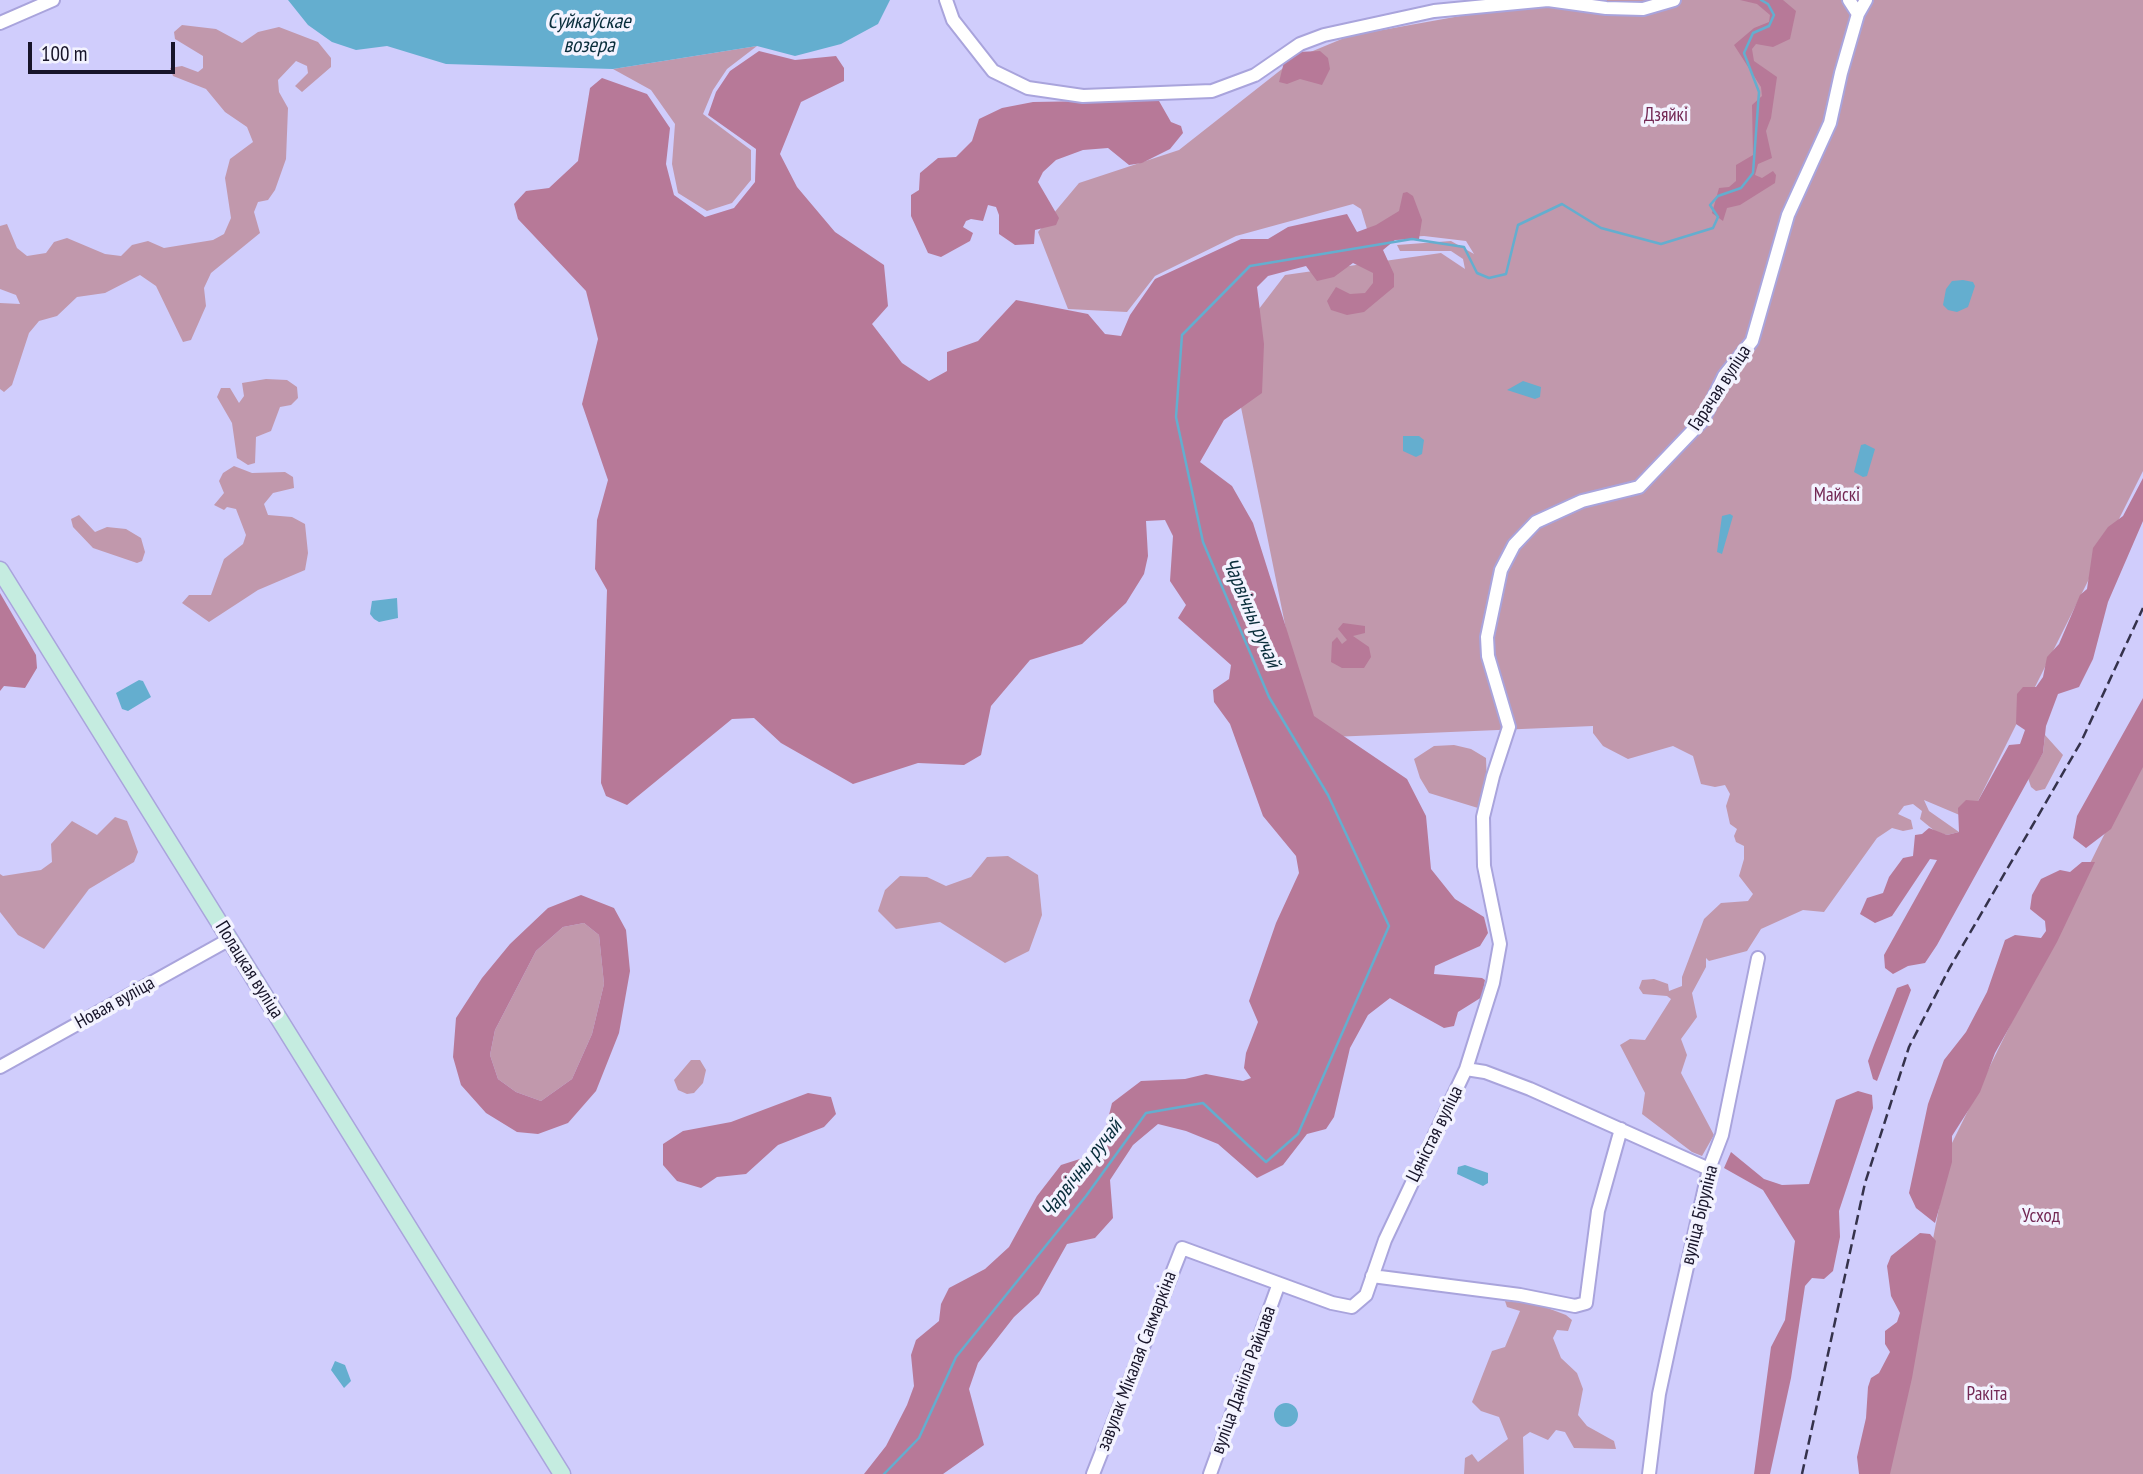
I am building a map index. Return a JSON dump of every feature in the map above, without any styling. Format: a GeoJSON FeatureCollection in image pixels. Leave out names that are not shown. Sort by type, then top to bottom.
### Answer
{"type":"FeatureCollection","features":[{"type":"Feature","properties":{"kind":"main road","name":"Полацкая вуліца"},"geometry":{"type":"LineString","coordinates":[[0,570],[562,1474]]}},
{"type":"Feature","properties":{"kind":"street"},"geometry":{"type":"LineString","coordinates":[[0,23],[53,0]]}},
{"type":"Feature","properties":{"kind":"street"},"geometry":{"type":"LineString","coordinates":[[946,0],[953,20],[993,71],[1028,88],[1083,96],[1212,91],[1255,75],[1300,44],[1324,35],[1434,11],[1548,1],[1606,8],[1643,9],[1675,0]]}},
{"type":"Feature","properties":{"kind":"street"},"geometry":{"type":"LineString","coordinates":[[1849,0],[1858,14]]}},
{"type":"Feature","properties":{"kind":"street","name":"Гарачая вуліца"},"geometry":{"type":"LineString","coordinates":[[1466,1069],[1493,983],[1500,944],[1484,866],[1483,817],[1509,727],[1492,676],[1487,637],[1501,569],[1514,545],[1536,522],[1582,501],[1639,487],[1703,420],[1724,376],[1752,341],[1788,215],[1830,123],[1858,14],[1866,0]]}},
{"type":"Feature","properties":{"kind":"street","name":"Новая вуліца"},"geometry":{"type":"LineString","coordinates":[[0,1067],[230,939]]}},
{"type":"Feature","properties":{"kind":"street","name":"вуліца Біруліна"},"geometry":{"type":"LineString","coordinates":[[1649,1474],[1659,1394],[1709,1169],[1722,1135],[1758,958]]}},
{"type":"Feature","properties":{"kind":"street","name":"Цяністая вуліца"},"geometry":{"type":"LineString","coordinates":[[1278,1286],[1352,1307],[1366,1295],[1393,1221],[1466,1069],[1485,1072],[1530,1089],[1709,1169]]}},
{"type":"Feature","properties":{"kind":"street"},"geometry":{"type":"LineString","coordinates":[[1372,1276],[1520,1295],[1575,1306],[1586,1303],[1598,1211],[1621,1129]]}},
{"type":"Feature","properties":{"kind":"street","name":"завулак Мікалая Сакмаркіна"},"geometry":{"type":"LineString","coordinates":[[1093,1474],[1182,1248],[1278,1286]]}},
{"type":"Feature","properties":{"kind":"street","name":"вуліца Данііла Райцава"},"geometry":{"type":"LineString","coordinates":[[1210,1474],[1278,1286]]}},
{"type":"Feature","properties":{"kind":"green space","name":"Майскі"},"geometry":{"type":"Polygon","coordinates":[[[1549,0],[2143,0],[2143,471],[1969,819],[1924,800],[1929,811],[1959,832],[1947,835],[1936,832],[1920,819],[1922,811],[1913,804],[1904,806],[1898,814],[1911,820],[1913,829],[1903,831],[1892,828],[1877,838],[1824,912],[1803,910],[1761,929],[1747,951],[1709,961],[1706,958],[1706,967],[1692,993],[1697,1017],[1681,1039],[1687,1055],[1681,1073],[1714,1135],[1702,1156],[1692,1152],[1642,1114],[1645,1093],[1620,1045],[1630,1039],[1645,1040],[1671,999],[1667,996],[1643,994],[1639,988],[1642,980],[1654,979],[1668,984],[1669,991],[1682,986],[1682,977],[1704,919],[1721,903],[1748,901],[1753,894],[1739,876],[1744,859],[1744,846],[1736,842],[1734,836],[1737,829],[1730,824],[1726,806],[1730,794],[1725,785],[1715,787],[1701,784],[1693,756],[1673,746],[1628,759],[1603,746],[1593,733],[1593,726],[1308,738],[1229,348],[1285,275],[1441,253],[1465,269],[1463,259],[1451,251],[1400,251],[1397,245],[1451,241],[1474,254],[1466,241],[1424,236],[1370,239],[1361,209],[1353,204],[1236,236],[1155,276],[1127,312],[1068,309],[1038,232],[1079,183],[1179,150],[1296,58],[1349,36],[1549,0]]]}},
{"type":"Feature","properties":{"kind":"green space"},"geometry":{"type":"Polygon","coordinates":[[[182,25],[216,29],[242,43],[258,32],[279,27],[318,42],[331,58],[331,67],[302,92],[295,86],[308,73],[307,66],[296,61],[278,80],[279,92],[288,108],[286,159],[275,190],[268,200],[258,202],[254,212],[260,233],[211,273],[204,288],[206,306],[191,340],[183,342],[156,286],[140,275],[105,293],[77,297],[57,316],[39,321],[29,333],[12,385],[4,392],[0,389],[0,303],[20,304],[16,295],[0,289],[0,226],[7,224],[17,248],[27,256],[46,253],[54,242],[67,238],[105,254],[121,256],[132,245],[148,241],[164,248],[213,240],[224,234],[231,218],[225,178],[230,159],[253,142],[247,127],[225,112],[206,89],[173,76],[170,68],[182,66],[198,72],[203,68],[203,56],[175,39],[174,32],[182,25]]]}},
{"type":"Feature","properties":{"kind":"green space"},"geometry":{"type":"Polygon","coordinates":[[[757,46],[727,69],[713,90],[703,114],[751,150],[751,180],[732,203],[707,211],[678,193],[672,164],[675,124],[651,90],[613,69],[757,46]]]}},
{"type":"Feature","properties":{"kind":"green space"},"geometry":{"type":"Polygon","coordinates":[[[266,379],[287,380],[297,387],[298,398],[291,405],[280,407],[271,431],[256,437],[255,463],[248,465],[237,458],[232,423],[217,397],[221,388],[230,388],[239,403],[244,396],[242,383],[266,379]]]}},
{"type":"Feature","properties":{"kind":"green space"},"geometry":{"type":"Polygon","coordinates":[[[234,466],[252,473],[285,472],[293,477],[294,488],[273,493],[264,504],[268,515],[292,517],[305,524],[308,553],[305,570],[258,590],[209,622],[182,603],[189,595],[211,595],[224,559],[243,544],[246,535],[236,509],[227,507],[224,510],[214,505],[224,493],[219,481],[223,473],[234,466]]]}},
{"type":"Feature","properties":{"kind":"green space"},"geometry":{"type":"Polygon","coordinates":[[[79,515],[95,532],[107,527],[126,529],[141,538],[145,552],[142,561],[137,563],[93,548],[73,527],[71,519],[79,515]]]}},
{"type":"Feature","properties":{"kind":"green space"},"geometry":{"type":"Polygon","coordinates":[[[2045,735],[2063,755],[2045,789],[2036,791],[2031,787],[2028,778],[2043,753],[2045,735]]]}},
{"type":"Feature","properties":{"kind":"green space"},"geometry":{"type":"Polygon","coordinates":[[[1454,745],[1471,749],[1486,758],[1487,787],[1478,808],[1429,793],[1420,778],[1414,759],[1434,746],[1454,745]]]}},
{"type":"Feature","properties":{"kind":"green space","name":"Усход"},"geometry":{"type":"Polygon","coordinates":[[[2143,756],[2143,1474],[1888,1474],[1951,1145],[2143,756]]]}},
{"type":"Feature","properties":{"kind":"green space"},"geometry":{"type":"Polygon","coordinates":[[[115,817],[127,821],[138,852],[134,862],[89,889],[44,949],[18,935],[0,912],[0,874],[3,876],[41,870],[52,862],[51,844],[72,821],[97,835],[115,817]]]}},
{"type":"Feature","properties":{"kind":"green space"},"geometry":{"type":"Polygon","coordinates":[[[1008,856],[1038,875],[1042,915],[1029,951],[1005,963],[940,922],[896,929],[878,911],[885,890],[900,876],[927,877],[946,886],[971,877],[987,857],[1008,856]]]}},
{"type":"Feature","properties":{"kind":"green space"},"geometry":{"type":"Polygon","coordinates":[[[584,923],[599,935],[604,984],[592,1034],[572,1079],[541,1101],[516,1092],[498,1079],[490,1055],[495,1030],[536,951],[563,927],[584,923]]]}},
{"type":"Feature","properties":{"kind":"green space"},"geometry":{"type":"Polygon","coordinates":[[[691,1060],[700,1060],[706,1070],[703,1083],[694,1093],[687,1094],[678,1090],[674,1080],[691,1060]]]}},
{"type":"Feature","properties":{"kind":"green space"},"geometry":{"type":"Polygon","coordinates":[[[1505,1301],[1537,1304],[1572,1320],[1568,1331],[1557,1330],[1553,1338],[1561,1358],[1577,1373],[1583,1389],[1578,1415],[1587,1426],[1614,1441],[1616,1449],[1574,1448],[1565,1432],[1556,1430],[1548,1440],[1530,1432],[1523,1437],[1524,1474],[1464,1474],[1465,1458],[1472,1454],[1478,1462],[1508,1439],[1499,1417],[1481,1411],[1472,1402],[1492,1351],[1505,1347],[1520,1311],[1507,1307],[1505,1301]]]}},
{"type":"Feature","properties":{"kind":"shaded area"},"geometry":{"type":"Polygon","coordinates":[[[1740,0],[1783,0],[1796,11],[1790,39],[1773,47],[1756,44],[1752,49],[1754,61],[1777,77],[1771,118],[1766,131],[1772,158],[1758,164],[1755,175],[1762,178],[1773,171],[1776,175],[1775,183],[1740,205],[1727,208],[1723,221],[1712,213],[1719,188],[1729,187],[1736,181],[1736,165],[1753,155],[1752,105],[1762,96],[1761,87],[1734,45],[1754,28],[1769,22],[1770,15],[1757,4],[1740,0]]]}},
{"type":"Feature","properties":{"kind":"shaded area"},"geometry":{"type":"Polygon","coordinates":[[[759,51],[795,60],[836,56],[844,68],[844,81],[801,102],[780,154],[797,187],[835,232],[884,265],[888,306],[872,324],[902,363],[929,381],[947,371],[947,352],[978,341],[1016,300],[1088,314],[1105,334],[1121,336],[1130,315],[1155,279],[1241,239],[1268,239],[1288,227],[1347,214],[1357,232],[1376,225],[1399,211],[1403,193],[1407,192],[1413,196],[1422,220],[1419,239],[1395,240],[1383,250],[1394,274],[1394,287],[1364,312],[1347,315],[1331,310],[1327,301],[1336,287],[1350,294],[1365,293],[1373,283],[1373,273],[1353,263],[1334,277],[1317,281],[1306,266],[1268,276],[1257,287],[1264,344],[1262,393],[1224,420],[1200,462],[1232,486],[1253,523],[1314,716],[1407,779],[1426,816],[1431,869],[1455,899],[1484,917],[1488,933],[1480,946],[1435,966],[1434,974],[1482,978],[1485,980],[1482,997],[1458,1012],[1454,1026],[1444,1028],[1390,998],[1368,1015],[1350,1048],[1334,1117],[1326,1129],[1307,1134],[1283,1165],[1257,1178],[1218,1144],[1186,1131],[1158,1124],[1133,1145],[1110,1180],[1113,1218],[1095,1238],[1067,1244],[1039,1294],[1014,1317],[978,1363],[969,1389],[984,1445],[943,1474],[864,1474],[886,1446],[907,1405],[914,1386],[911,1355],[916,1340],[939,1321],[941,1304],[949,1288],[985,1269],[1009,1247],[1037,1196],[1061,1165],[1086,1157],[1105,1131],[1112,1103],[1141,1081],[1185,1079],[1206,1074],[1243,1081],[1251,1078],[1244,1068],[1246,1053],[1258,1022],[1249,1001],[1276,923],[1299,873],[1296,856],[1263,816],[1230,724],[1214,702],[1213,690],[1229,679],[1231,665],[1178,618],[1186,605],[1170,581],[1173,536],[1165,520],[1146,521],[1148,556],[1144,574],[1126,603],[1082,644],[1030,660],[991,706],[981,755],[964,765],[918,763],[853,784],[781,743],[754,718],[732,719],[627,805],[606,796],[601,783],[607,590],[595,569],[597,520],[608,480],[582,404],[598,339],[586,291],[518,219],[514,204],[526,191],[549,188],[578,161],[590,88],[602,78],[647,94],[670,128],[666,164],[674,195],[705,217],[734,208],[755,182],[756,149],[708,115],[716,92],[730,71],[759,51]]]}},
{"type":"Feature","properties":{"kind":"shaded area"},"geometry":{"type":"Polygon","coordinates":[[[1320,51],[1328,58],[1330,69],[1322,85],[1300,79],[1287,84],[1279,82],[1284,62],[1297,52],[1320,51]]]}},
{"type":"Feature","properties":{"kind":"shaded area"},"geometry":{"type":"Polygon","coordinates":[[[1159,101],[1171,122],[1181,126],[1183,133],[1170,149],[1142,163],[1129,165],[1108,148],[1083,150],[1056,160],[1043,172],[1038,182],[1059,218],[1056,225],[1035,230],[1034,244],[1015,245],[999,234],[996,207],[988,205],[983,221],[971,219],[966,221],[963,227],[973,233],[970,241],[941,257],[928,253],[911,216],[911,195],[919,190],[920,173],[938,158],[956,157],[972,141],[979,119],[1002,108],[1033,102],[1159,101]]]}},
{"type":"Feature","properties":{"kind":"shaded area"},"geometry":{"type":"Polygon","coordinates":[[[2143,478],[2143,521],[2108,602],[2093,659],[2079,687],[2058,694],[2046,726],[2043,753],[1937,945],[1925,963],[1908,966],[1893,974],[1885,968],[1884,955],[1937,860],[1930,859],[1892,916],[1875,923],[1860,914],[1867,898],[1883,893],[1889,877],[1903,858],[1913,856],[1915,835],[1922,834],[1929,828],[1947,835],[1959,832],[1958,808],[1966,800],[1978,801],[2009,745],[2020,744],[2025,730],[2016,724],[2017,694],[2023,687],[2036,687],[2043,677],[2047,657],[2059,644],[2080,595],[2087,589],[2093,548],[2108,527],[2123,516],[2143,478]]]}},
{"type":"Feature","properties":{"kind":"shaded area"},"geometry":{"type":"Polygon","coordinates":[[[0,593],[36,655],[37,668],[25,688],[4,686],[0,691],[0,593]]]}},
{"type":"Feature","properties":{"kind":"shaded area"},"geometry":{"type":"Polygon","coordinates":[[[1343,623],[1365,626],[1365,633],[1353,636],[1369,647],[1371,657],[1364,668],[1342,668],[1331,662],[1332,642],[1337,637],[1342,644],[1347,640],[1338,629],[1343,623]]]}},
{"type":"Feature","properties":{"kind":"shaded area"},"geometry":{"type":"Polygon","coordinates":[[[2143,698],[2143,767],[2111,829],[2086,848],[2073,838],[2077,816],[2143,698]]]}},
{"type":"Feature","properties":{"kind":"shaded area"},"geometry":{"type":"Polygon","coordinates":[[[2082,862],[2095,862],[2057,942],[1995,1053],[1980,1092],[1952,1136],[1952,1162],[1935,1223],[1916,1208],[1909,1193],[1928,1104],[1944,1060],[1966,1032],[1987,992],[2005,940],[2015,935],[2041,938],[2046,931],[2045,921],[2030,909],[2032,895],[2041,879],[2060,870],[2070,872],[2082,862]]]}},
{"type":"Feature","properties":{"kind":"shaded area"},"geometry":{"type":"Polygon","coordinates":[[[581,895],[614,908],[626,930],[630,971],[619,1033],[596,1091],[568,1123],[538,1134],[517,1132],[486,1113],[461,1085],[453,1057],[456,1018],[482,978],[510,944],[548,908],[581,895]],[[584,923],[563,927],[536,951],[495,1030],[490,1055],[498,1079],[516,1092],[541,1101],[572,1079],[592,1034],[604,984],[599,935],[584,923]]]}},
{"type":"Feature","properties":{"kind":"shaded area"},"geometry":{"type":"Polygon","coordinates":[[[1908,984],[1911,990],[1877,1081],[1873,1079],[1868,1061],[1897,988],[1908,984]]]}},
{"type":"Feature","properties":{"kind":"shaded area"},"geometry":{"type":"Polygon","coordinates":[[[1858,1091],[1872,1095],[1873,1108],[1839,1211],[1840,1237],[1833,1271],[1824,1279],[1812,1278],[1805,1286],[1791,1378],[1770,1474],[1754,1474],[1771,1347],[1785,1320],[1795,1241],[1763,1190],[1724,1168],[1731,1152],[1764,1179],[1782,1185],[1809,1184],[1836,1100],[1858,1091]]]}},
{"type":"Feature","properties":{"kind":"shaded area"},"geometry":{"type":"Polygon","coordinates":[[[808,1093],[831,1097],[836,1114],[824,1127],[778,1145],[746,1174],[717,1177],[701,1188],[677,1181],[663,1165],[663,1144],[683,1131],[731,1122],[808,1093]]]}},
{"type":"Feature","properties":{"kind":"shaded area"},"geometry":{"type":"Polygon","coordinates":[[[1920,1233],[1930,1234],[1936,1241],[1912,1378],[1890,1474],[1859,1474],[1857,1457],[1866,1418],[1868,1387],[1871,1378],[1879,1373],[1890,1352],[1885,1344],[1885,1331],[1897,1322],[1900,1313],[1891,1296],[1887,1266],[1891,1256],[1920,1233]]]}},
{"type":"Feature","properties":{"kind":"water","name":"Суйкаўскае возера"},"geometry":{"type":"Polygon","coordinates":[[[288,0],[890,0],[878,24],[841,44],[795,56],[757,46],[613,69],[446,64],[387,46],[356,50],[332,42],[308,25],[288,0]]]}},
{"type":"Feature","properties":{"kind":"water"},"geometry":{"type":"Polygon","coordinates":[[[1952,281],[1973,282],[1975,286],[1968,307],[1957,312],[1948,310],[1943,305],[1946,289],[1952,281]]]}},
{"type":"Feature","properties":{"kind":"water"},"geometry":{"type":"Polygon","coordinates":[[[1523,381],[1541,387],[1540,397],[1535,399],[1507,390],[1523,381]]]}},
{"type":"Feature","properties":{"kind":"water"},"geometry":{"type":"Polygon","coordinates":[[[1403,436],[1419,436],[1424,440],[1422,454],[1416,457],[1403,451],[1403,436]]]}},
{"type":"Feature","properties":{"kind":"water"},"geometry":{"type":"Polygon","coordinates":[[[1861,445],[1875,449],[1867,476],[1863,477],[1854,472],[1861,445]]]}},
{"type":"Feature","properties":{"kind":"water"},"geometry":{"type":"Polygon","coordinates":[[[1722,516],[1733,516],[1722,554],[1717,552],[1722,516]]]}},
{"type":"Feature","properties":{"kind":"water"},"geometry":{"type":"Polygon","coordinates":[[[397,598],[398,618],[379,622],[370,614],[372,601],[397,598]]]}},
{"type":"Feature","properties":{"kind":"water"},"geometry":{"type":"Polygon","coordinates":[[[139,680],[143,681],[151,697],[128,711],[122,709],[116,693],[139,680]]]}},
{"type":"Feature","properties":{"kind":"water"},"geometry":{"type":"Polygon","coordinates":[[[1465,1165],[1488,1173],[1488,1183],[1483,1186],[1457,1174],[1458,1167],[1465,1165]]]}},
{"type":"Feature","properties":{"kind":"water"},"geometry":{"type":"Polygon","coordinates":[[[335,1361],[345,1365],[351,1381],[344,1388],[331,1370],[335,1361]]]}},
{"type":"Feature","properties":{"kind":"water"},"geometry":{"type":"Polygon","coordinates":[[[1286,1403],[1295,1406],[1298,1415],[1295,1424],[1286,1427],[1277,1424],[1274,1415],[1277,1406],[1286,1403]]]}},
{"type":"Feature","properties":{"kind":"waterway","name":"Чарвічны ручай"},"geometry":{"type":"LineString","coordinates":[[884,1474],[919,1438],[956,1357],[1086,1196],[1146,1113],[1203,1103],[1266,1162],[1298,1134],[1389,926],[1328,795],[1269,697],[1203,542],[1176,417],[1182,335],[1250,266],[1412,239],[1464,247],[1477,273],[1489,278],[1506,274],[1518,225],[1562,204],[1601,228],[1661,244],[1713,228],[1718,217],[1710,205],[1718,196],[1741,188],[1753,173],[1759,92],[1744,53],[1753,33],[1769,26],[1774,15],[1768,4],[1761,0]]}},
{"type":"Feature","properties":{"kind":"railway"},"geometry":{"type":"LineString","coordinates":[[1802,1474],[1865,1183],[1909,1047],[1949,969],[2081,742],[2143,608]]}},
{"type":"Feature","properties":{"kind":"park label","name":"Дзяйкі"},"geometry":{"type":"Point","coordinates":[1666,116]}},
{"type":"Feature","properties":{"kind":"park label","name":"Ракіта"},"geometry":{"type":"Point","coordinates":[1987,1395]}}]}
